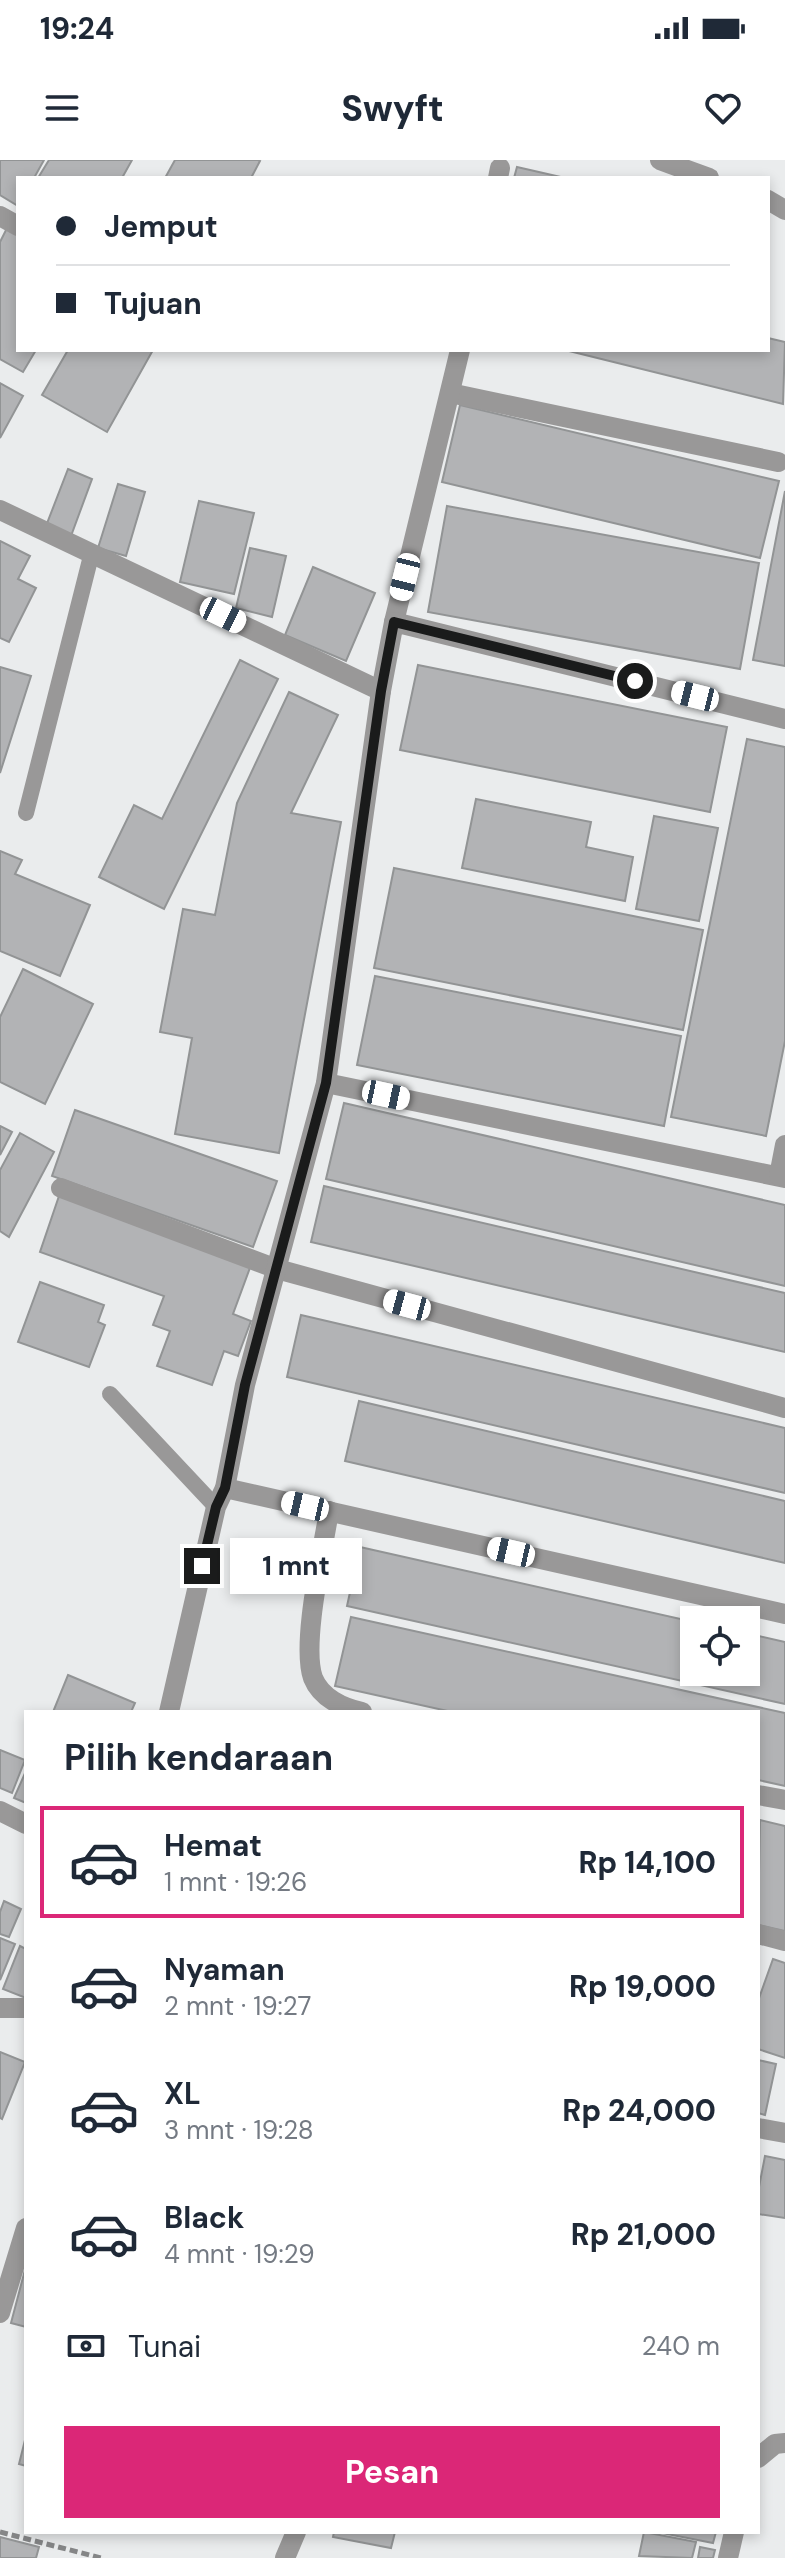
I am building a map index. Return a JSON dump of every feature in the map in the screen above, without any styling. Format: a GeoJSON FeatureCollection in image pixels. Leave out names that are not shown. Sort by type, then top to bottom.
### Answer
{"type":"FeatureCollection","features":[{"type":"Feature","properties":{"kind":"street"},"geometry":{"type":"LineString","coordinates":[[660,160],[704,176]]}},
{"type":"Feature","properties":{"kind":"street"},"geometry":{"type":"LineString","coordinates":[[169,1710],[216,1507],[225,1488],[245,1385],[326,1083],[381,691],[394,622],[460,352]]}},
{"type":"Feature","properties":{"kind":"street"},"geometry":{"type":"LineString","coordinates":[[450,393],[778,462]]}},
{"type":"Feature","properties":{"kind":"street"},"geometry":{"type":"LineString","coordinates":[[0,510],[381,691]]}},
{"type":"Feature","properties":{"kind":"street"},"geometry":{"type":"LineString","coordinates":[[394,622],[785,719]]}},
{"type":"Feature","properties":{"kind":"street"},"geometry":{"type":"LineString","coordinates":[[326,1083],[782,1177],[785,1145]]}},
{"type":"Feature","properties":{"kind":"street"},"geometry":{"type":"LineString","coordinates":[[61,1188],[277,1269],[785,1408]]}},
{"type":"Feature","properties":{"kind":"street"},"geometry":{"type":"LineString","coordinates":[[225,1488],[785,1614]]}},
{"type":"Feature","properties":{"kind":"street"},"geometry":{"type":"LineString","coordinates":[[329,1511],[308,1650],[314,1679],[323,1693],[344,1708],[353,1710]]}},
{"type":"Feature","properties":{"kind":"street"},"geometry":{"type":"LineString","coordinates":[[760,1795],[785,1800]]}},
{"type":"Feature","properties":{"kind":"street"},"geometry":{"type":"LineString","coordinates":[[0,1811],[24,1823]]}},
{"type":"Feature","properties":{"kind":"street"},"geometry":{"type":"LineString","coordinates":[[760,1935],[785,1941]]}},
{"type":"Feature","properties":{"kind":"street"},"geometry":{"type":"LineString","coordinates":[[0,2008],[24,2008]]}},
{"type":"Feature","properties":{"kind":"street"},"geometry":{"type":"LineString","coordinates":[[760,2128],[785,2133]]}},
{"type":"Feature","properties":{"kind":"street"},"geometry":{"type":"LineString","coordinates":[[0,2313],[24,2235]]}},
{"type":"Feature","properties":{"kind":"street"},"geometry":{"type":"LineString","coordinates":[[760,2456],[775,2444],[785,2443]]}},
{"type":"Feature","properties":{"kind":"street"},"geometry":{"type":"LineString","coordinates":[[285,2558],[295,2534]]}},
{"type":"Feature","properties":{"kind":"street"},"geometry":{"type":"LineString","coordinates":[[728,2558],[734,2534]]}},
{"type":"Feature","properties":{"kind":"lane"},"geometry":{"type":"LineString","coordinates":[[26,813],[92,552]]}},
{"type":"Feature","properties":{"kind":"lane"},"geometry":{"type":"LineString","coordinates":[[110,1394],[216,1507]]}},
{"type":"Feature","properties":{"kind":"path"},"geometry":{"type":"LineString","coordinates":[[0,2532],[101,2558]]}},
{"type":"Feature","properties":{"kind":"building"},"geometry":{"type":"Polygon","coordinates":[[[0,160],[44,160],[35,176],[16,176],[16,205],[0,195],[0,160]]]}},
{"type":"Feature","properties":{"kind":"building"},"geometry":{"type":"Polygon","coordinates":[[[49,160],[132,160],[123,176],[39,176],[49,160]]]}},
{"type":"Feature","properties":{"kind":"building"},"geometry":{"type":"Polygon","coordinates":[[[175,160],[260,161],[252,176],[166,176],[175,160]]]}},
{"type":"Feature","properties":{"kind":"building"},"geometry":{"type":"Polygon","coordinates":[[[517,167],[556,176],[515,176],[517,167]]]}},
{"type":"Feature","properties":{"kind":"building"},"geometry":{"type":"Polygon","coordinates":[[[7,228],[16,233],[16,352],[35,352],[23,372],[0,359],[0,242],[7,228]]]}},
{"type":"Feature","properties":{"kind":"building"},"geometry":{"type":"Polygon","coordinates":[[[770,338],[785,342],[783,404],[573,352],[770,352],[770,338]]]}},
{"type":"Feature","properties":{"kind":"building"},"geometry":{"type":"Polygon","coordinates":[[[67,352],[152,352],[107,432],[42,395],[67,352]]]}},
{"type":"Feature","properties":{"kind":"building"},"geometry":{"type":"Polygon","coordinates":[[[0,383],[23,396],[0,438],[0,383]]]}},
{"type":"Feature","properties":{"kind":"building"},"geometry":{"type":"Polygon","coordinates":[[[460,405],[779,481],[760,558],[442,482],[460,405]]]}},
{"type":"Feature","properties":{"kind":"building"},"geometry":{"type":"Polygon","coordinates":[[[68,469],[92,479],[71,536],[46,526],[68,469]]]}},
{"type":"Feature","properties":{"kind":"building"},"geometry":{"type":"Polygon","coordinates":[[[118,484],[145,492],[126,556],[98,548],[118,484]]]}},
{"type":"Feature","properties":{"kind":"building"},"geometry":{"type":"Polygon","coordinates":[[[785,491],[785,666],[753,660],[785,491]]]}},
{"type":"Feature","properties":{"kind":"building"},"geometry":{"type":"Polygon","coordinates":[[[199,501],[254,513],[234,594],[180,582],[199,501]]]}},
{"type":"Feature","properties":{"kind":"building"},"geometry":{"type":"Polygon","coordinates":[[[447,506],[759,563],[740,669],[428,612],[447,506]]]}},
{"type":"Feature","properties":{"kind":"building"},"geometry":{"type":"Polygon","coordinates":[[[0,541],[30,556],[18,579],[36,588],[9,642],[0,638],[0,541]]]}},
{"type":"Feature","properties":{"kind":"building"},"geometry":{"type":"Polygon","coordinates":[[[250,548],[286,556],[272,617],[236,608],[250,548]]]}},
{"type":"Feature","properties":{"kind":"building"},"geometry":{"type":"Polygon","coordinates":[[[313,567],[375,593],[346,661],[285,635],[313,567]]]}},
{"type":"Feature","properties":{"kind":"building"},"geometry":{"type":"Polygon","coordinates":[[[240,660],[278,679],[164,909],[99,877],[134,805],[162,819],[240,660]]]}},
{"type":"Feature","properties":{"kind":"building"},"geometry":{"type":"Polygon","coordinates":[[[418,665],[727,727],[710,812],[400,750],[418,665]]]}},
{"type":"Feature","properties":{"kind":"building"},"geometry":{"type":"Polygon","coordinates":[[[0,667],[31,676],[0,773],[0,667]]]}},
{"type":"Feature","properties":{"kind":"building"},"geometry":{"type":"Polygon","coordinates":[[[289,692],[338,715],[291,813],[341,822],[279,1153],[175,1134],[192,1038],[160,1032],[183,909],[215,915],[237,803],[289,692]]]}},
{"type":"Feature","properties":{"kind":"building"},"geometry":{"type":"Polygon","coordinates":[[[747,739],[785,747],[785,1041],[766,1136],[671,1117],[747,739]]]}},
{"type":"Feature","properties":{"kind":"building"},"geometry":{"type":"Polygon","coordinates":[[[476,799],[591,822],[586,847],[633,857],[625,901],[462,868],[476,799]]]}},
{"type":"Feature","properties":{"kind":"building"},"geometry":{"type":"Polygon","coordinates":[[[654,816],[718,828],[699,921],[636,909],[654,816]]]}},
{"type":"Feature","properties":{"kind":"building"},"geometry":{"type":"Polygon","coordinates":[[[0,851],[22,860],[15,874],[90,905],[60,976],[0,951],[0,851]]]}},
{"type":"Feature","properties":{"kind":"building"},"geometry":{"type":"Polygon","coordinates":[[[394,868],[703,930],[683,1030],[374,968],[394,868]]]}},
{"type":"Feature","properties":{"kind":"building"},"geometry":{"type":"Polygon","coordinates":[[[23,969],[93,1004],[45,1104],[0,1082],[0,1017],[23,969]]]}},
{"type":"Feature","properties":{"kind":"building"},"geometry":{"type":"Polygon","coordinates":[[[375,976],[681,1036],[664,1126],[357,1065],[375,976]]]}},
{"type":"Feature","properties":{"kind":"building"},"geometry":{"type":"Polygon","coordinates":[[[344,1103],[785,1205],[785,1286],[326,1179],[344,1103]]]}},
{"type":"Feature","properties":{"kind":"building"},"geometry":{"type":"Polygon","coordinates":[[[75,1110],[277,1181],[253,1247],[52,1176],[75,1110]]]}},
{"type":"Feature","properties":{"kind":"building"},"geometry":{"type":"Polygon","coordinates":[[[0,1126],[12,1132],[0,1155],[0,1126]]]}},
{"type":"Feature","properties":{"kind":"building"},"geometry":{"type":"Polygon","coordinates":[[[20,1133],[54,1152],[9,1237],[0,1231],[0,1170],[20,1133]]]}},
{"type":"Feature","properties":{"kind":"building"},"geometry":{"type":"Polygon","coordinates":[[[324,1186],[785,1293],[785,1352],[311,1242],[324,1186]]]}},
{"type":"Feature","properties":{"kind":"building"},"geometry":{"type":"Polygon","coordinates":[[[59,1196],[251,1265],[233,1314],[251,1321],[238,1356],[224,1351],[212,1385],[157,1366],[170,1331],[153,1325],[164,1296],[40,1252],[59,1196]]]}},
{"type":"Feature","properties":{"kind":"building"},"geometry":{"type":"Polygon","coordinates":[[[40,1282],[104,1305],[98,1322],[105,1325],[89,1367],[18,1342],[40,1282]]]}},
{"type":"Feature","properties":{"kind":"building"},"geometry":{"type":"Polygon","coordinates":[[[301,1315],[785,1428],[785,1493],[287,1377],[301,1315]]]}},
{"type":"Feature","properties":{"kind":"building"},"geometry":{"type":"Polygon","coordinates":[[[359,1401],[785,1501],[785,1563],[345,1461],[359,1401]]]}},
{"type":"Feature","properties":{"kind":"building"},"geometry":{"type":"Polygon","coordinates":[[[360,1547],[680,1619],[680,1681],[347,1606],[360,1547]]]}},
{"type":"Feature","properties":{"kind":"building"},"geometry":{"type":"Polygon","coordinates":[[[351,1617],[785,1713],[785,1786],[760,1780],[760,1710],[443,1710],[335,1686],[351,1617]]]}},
{"type":"Feature","properties":{"kind":"building"},"geometry":{"type":"Polygon","coordinates":[[[760,1636],[785,1642],[785,1704],[705,1686],[760,1686],[760,1636]]]}},
{"type":"Feature","properties":{"kind":"building"},"geometry":{"type":"Polygon","coordinates":[[[68,1675],[135,1703],[132,1710],[54,1710],[68,1675]]]}},
{"type":"Feature","properties":{"kind":"building"},"geometry":{"type":"Polygon","coordinates":[[[0,1750],[24,1760],[24,1763],[12,1793],[0,1788],[0,1750]]]}},
{"type":"Feature","properties":{"kind":"building"},"geometry":{"type":"Polygon","coordinates":[[[24,1776],[24,1802],[14,1798],[24,1776]]]}},
{"type":"Feature","properties":{"kind":"building"},"geometry":{"type":"Polygon","coordinates":[[[760,1820],[785,1826],[785,1931],[760,1925],[760,1820]]]}},
{"type":"Feature","properties":{"kind":"building"},"geometry":{"type":"Polygon","coordinates":[[[4,1901],[21,1909],[9,1937],[0,1934],[0,1912],[4,1901]]]}},
{"type":"Feature","properties":{"kind":"building"},"geometry":{"type":"Polygon","coordinates":[[[0,1938],[15,1944],[0,1980],[0,1938]]]}},
{"type":"Feature","properties":{"kind":"building"},"geometry":{"type":"Polygon","coordinates":[[[20,1946],[24,1948],[24,1997],[3,1989],[20,1946]]]}},
{"type":"Feature","properties":{"kind":"building"},"geometry":{"type":"Polygon","coordinates":[[[773,1959],[785,1963],[785,2058],[760,2050],[760,1995],[773,1959]]]}},
{"type":"Feature","properties":{"kind":"building"},"geometry":{"type":"Polygon","coordinates":[[[0,2052],[24,2062],[24,2064],[0,2118],[0,2052]]]}},
{"type":"Feature","properties":{"kind":"building"},"geometry":{"type":"Polygon","coordinates":[[[760,2060],[776,2064],[765,2115],[760,2114],[760,2060]]]}},
{"type":"Feature","properties":{"kind":"building"},"geometry":{"type":"Polygon","coordinates":[[[765,2156],[785,2160],[785,2218],[760,2214],[760,2182],[765,2156]]]}},
{"type":"Feature","properties":{"kind":"building"},"geometry":{"type":"Polygon","coordinates":[[[24,2274],[24,2326],[11,2323],[24,2274]]]}},
{"type":"Feature","properties":{"kind":"building"},"geometry":{"type":"Polygon","coordinates":[[[24,2444],[24,2465],[19,2464],[24,2444]]]}},
{"type":"Feature","properties":{"kind":"building"},"geometry":{"type":"Polygon","coordinates":[[[334,2534],[394,2534],[391,2548],[333,2537],[334,2534]]]}},
{"type":"Feature","properties":{"kind":"building"},"geometry":{"type":"Polygon","coordinates":[[[644,2534],[696,2542],[692,2558],[639,2556],[644,2534]]]}},
{"type":"Feature","properties":{"kind":"building"},"geometry":{"type":"Polygon","coordinates":[[[667,2534],[715,2534],[713,2543],[667,2534]]]}},
{"type":"Feature","properties":{"kind":"building"},"geometry":{"type":"Polygon","coordinates":[[[0,2537],[39,2547],[36,2558],[0,2558],[0,2537]]]}},
{"type":"Feature","properties":{"kind":"building"},"geometry":{"type":"Polygon","coordinates":[[[700,2547],[715,2550],[713,2558],[698,2558],[700,2547]]]}},
{"type":"Feature","properties":{"kind":"route"},"geometry":{"type":"LineString","coordinates":[[202,1566],[216,1507],[225,1488],[245,1385],[326,1083],[381,691],[394,622],[635,681]]}}]}
